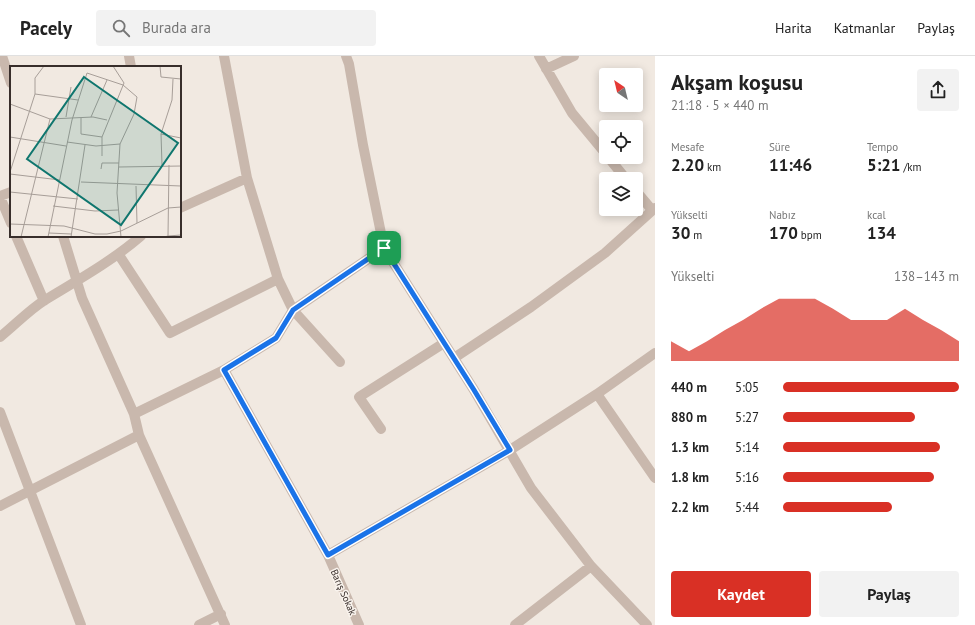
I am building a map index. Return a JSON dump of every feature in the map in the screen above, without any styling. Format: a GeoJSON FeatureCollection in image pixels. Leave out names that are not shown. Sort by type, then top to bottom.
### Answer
{"type":"FeatureCollection","features":[{"type":"Feature","properties":{"kind":"street"},"geometry":{"type":"LineString","coordinates":[[2,56],[10,80]]}},
{"type":"Feature","properties":{"kind":"street"},"geometry":{"type":"LineString","coordinates":[[129,56],[131,66]]}},
{"type":"Feature","properties":{"kind":"street"},"geometry":{"type":"LineString","coordinates":[[224,56],[247,178],[278,279],[293,310],[340,362]]}},
{"type":"Feature","properties":{"kind":"street"},"geometry":{"type":"LineString","coordinates":[[346,56],[349,64],[363,145],[384,248],[454,358],[510,450],[531,488],[590,566],[647,625]]}},
{"type":"Feature","properties":{"kind":"street"},"geometry":{"type":"LineString","coordinates":[[539,56],[572,113],[599,146]]}},
{"type":"Feature","properties":{"kind":"street"},"geometry":{"type":"LineString","coordinates":[[546,69],[574,56]]}},
{"type":"Feature","properties":{"kind":"street"},"geometry":{"type":"LineString","coordinates":[[614,164],[620,172]]}},
{"type":"Feature","properties":{"kind":"street"},"geometry":{"type":"LineString","coordinates":[[181,208],[247,178]]}},
{"type":"Feature","properties":{"kind":"street"},"geometry":{"type":"LineString","coordinates":[[10,192],[0,196],[10,221]]}},
{"type":"Feature","properties":{"kind":"street"},"geometry":{"type":"LineString","coordinates":[[454,358],[531,307],[605,253],[653,209],[643,198]]}},
{"type":"Feature","properties":{"kind":"street"},"geometry":{"type":"LineString","coordinates":[[16,237],[44,301]]}},
{"type":"Feature","properties":{"kind":"street"},"geometry":{"type":"LineString","coordinates":[[63,237],[82,298],[134,414],[140,435],[225,625]]}},
{"type":"Feature","properties":{"kind":"street"},"geometry":{"type":"LineString","coordinates":[[0,337],[44,301],[78,281],[107,260],[119,255],[140,237]]}},
{"type":"Feature","properties":{"kind":"street"},"geometry":{"type":"LineString","coordinates":[[134,414],[224,370],[276,338],[293,310],[384,248]]}},
{"type":"Feature","properties":{"kind":"street"},"geometry":{"type":"LineString","coordinates":[[119,255],[170,333],[278,279]]}},
{"type":"Feature","properties":{"kind":"street"},"geometry":{"type":"LineString","coordinates":[[381,428],[359,397],[444,343]]}},
{"type":"Feature","properties":{"kind":"street"},"geometry":{"type":"LineString","coordinates":[[328,555],[510,450],[597,394],[655,354]]}},
{"type":"Feature","properties":{"kind":"street","name":"Barış Sokak"},"geometry":{"type":"LineString","coordinates":[[224,370],[328,555],[359,625]]}},
{"type":"Feature","properties":{"kind":"street"},"geometry":{"type":"LineString","coordinates":[[597,394],[655,478]]}},
{"type":"Feature","properties":{"kind":"street"},"geometry":{"type":"LineString","coordinates":[[0,412],[80,625]]}},
{"type":"Feature","properties":{"kind":"street"},"geometry":{"type":"LineString","coordinates":[[0,506],[140,435]]}},
{"type":"Feature","properties":{"kind":"street"},"geometry":{"type":"LineString","coordinates":[[515,625],[590,566]]}},
{"type":"Feature","properties":{"kind":"street"},"geometry":{"type":"LineString","coordinates":[[199,625],[221,614]]}},
{"type":"Feature","properties":{"kind":"route"},"geometry":{"type":"LineString","coordinates":[[384,248],[474,390],[510,450],[328,555],[224,370],[276,338],[293,310],[384,248]]}}]}
